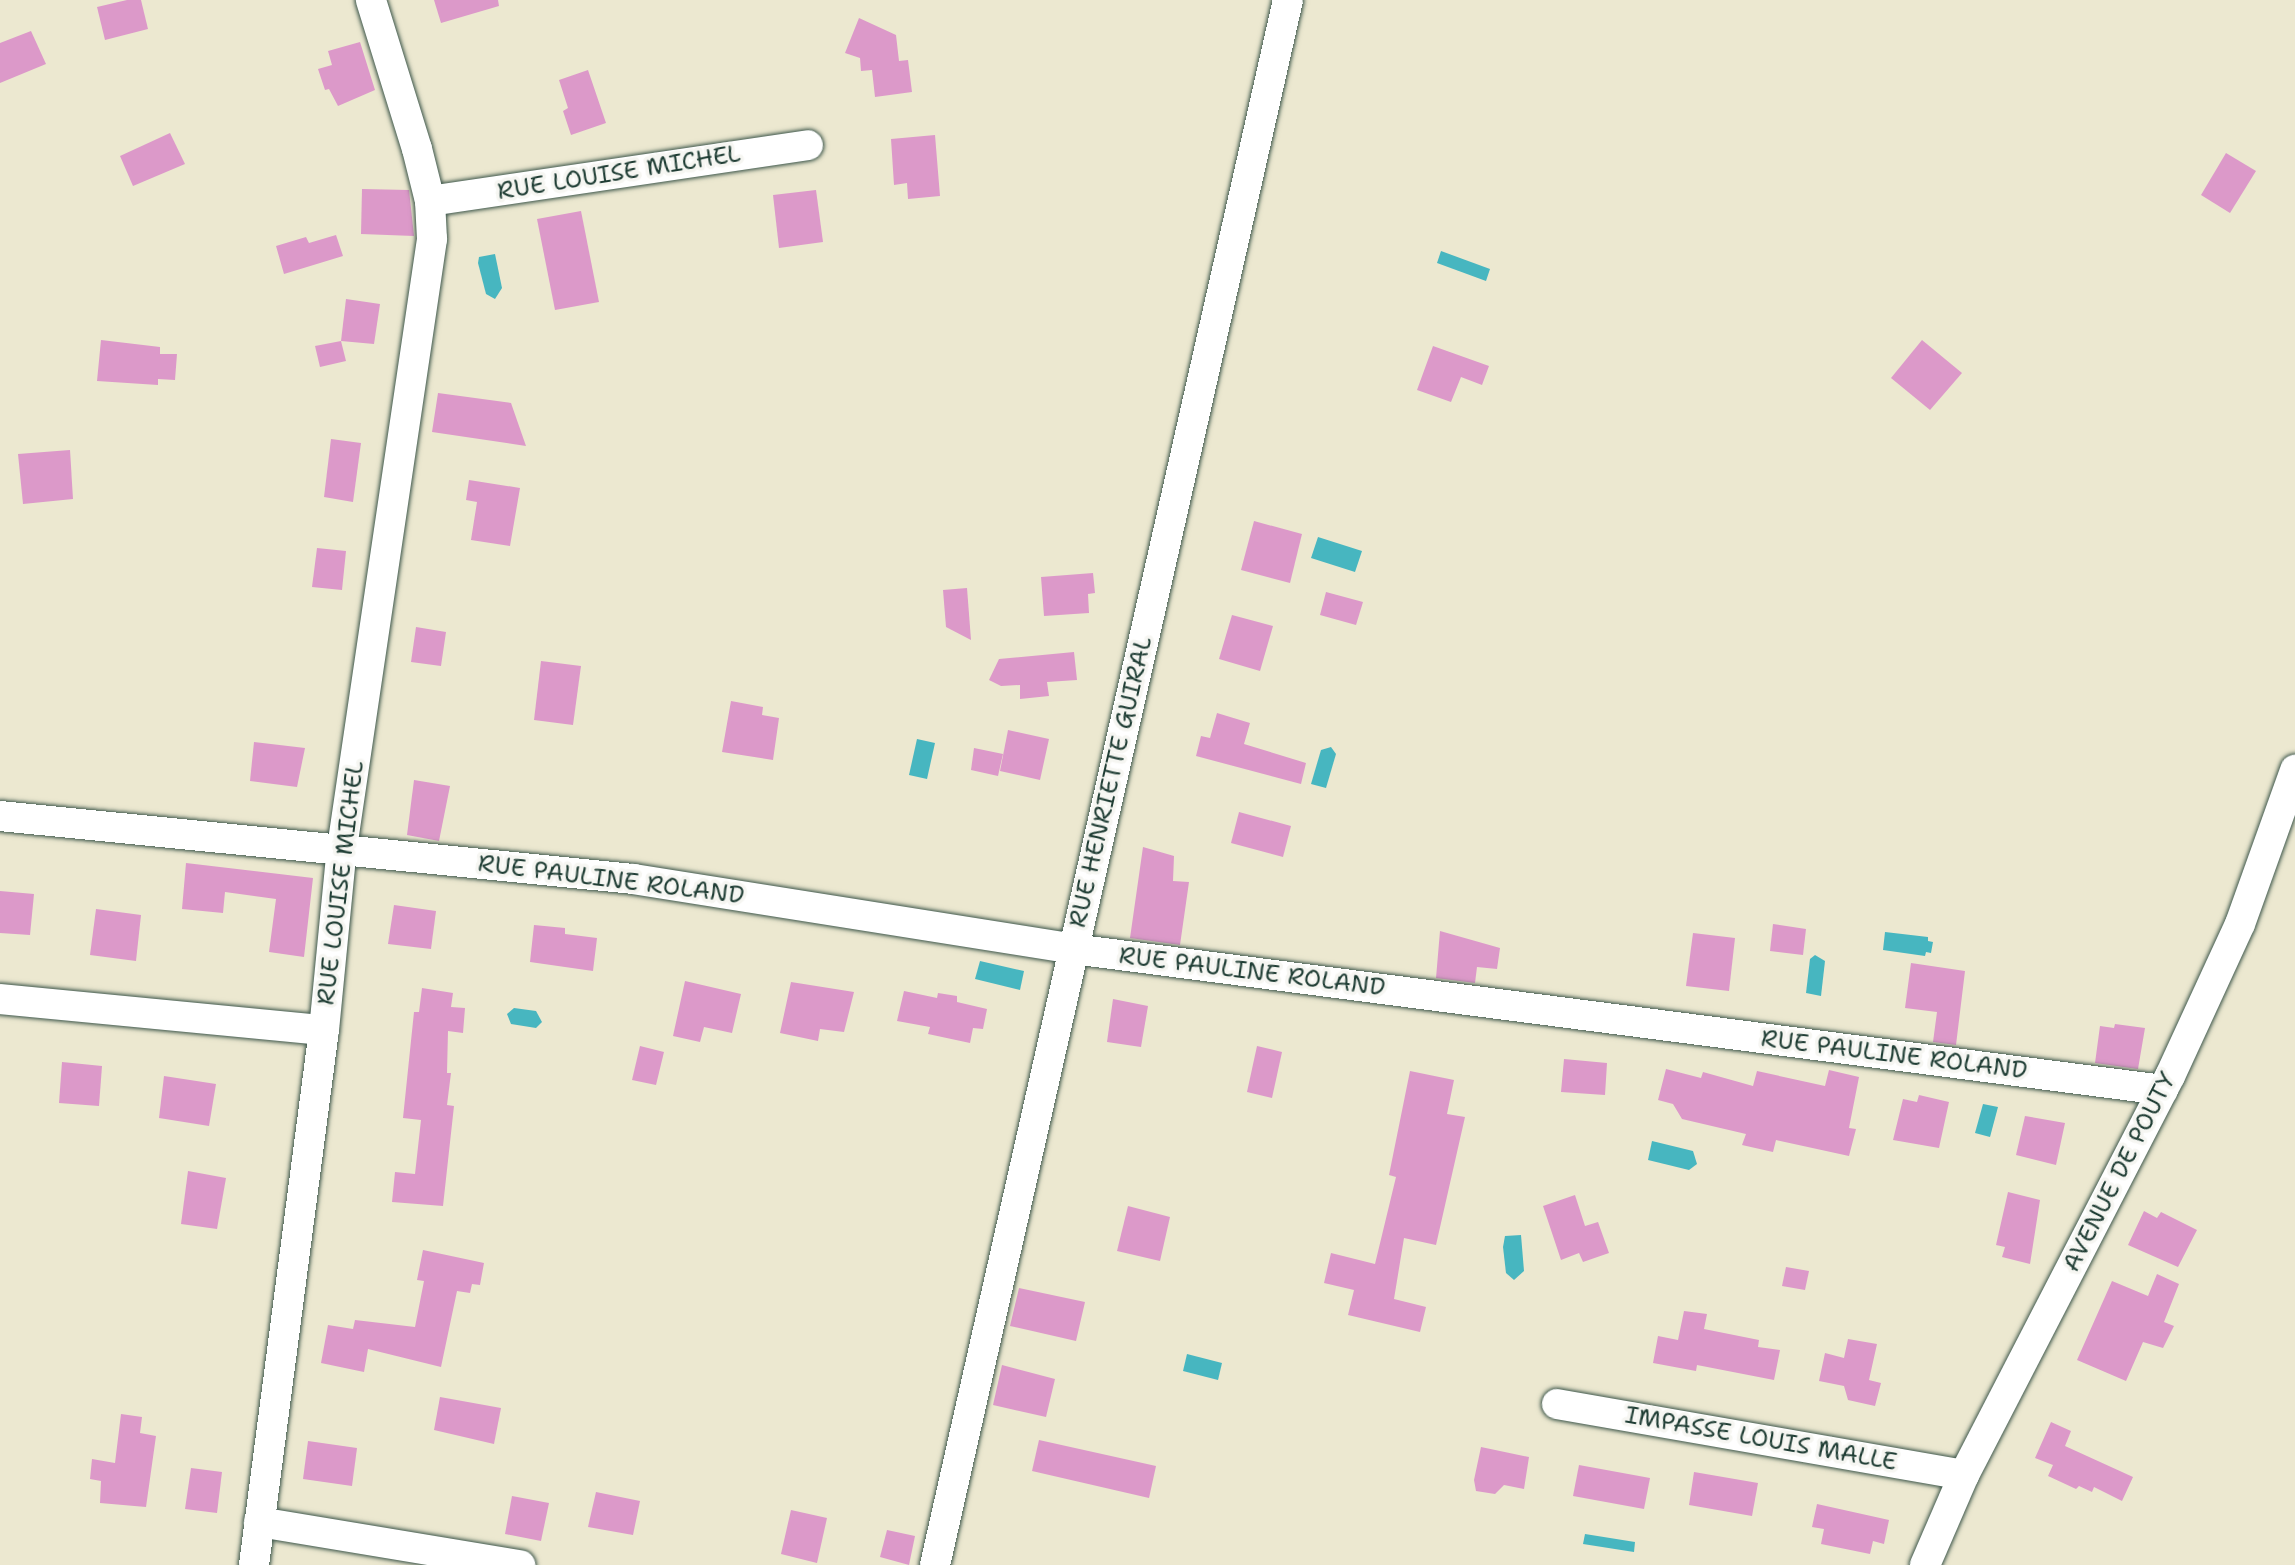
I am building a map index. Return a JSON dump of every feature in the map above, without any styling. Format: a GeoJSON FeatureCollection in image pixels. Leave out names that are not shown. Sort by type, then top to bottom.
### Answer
{"type":"FeatureCollection","features":[{"type":"Feature","properties":{"kind":"street","name":"RUE LOUISE MICHEL"},"geometry":{"type":"LineString","coordinates":[[254,1565],[324,1030],[342,848],[432,239],[430,201],[371,0]]}},
{"type":"Feature","properties":{"kind":"street","name":"RUE HENRIETTE GUIRAL"},"geometry":{"type":"LineString","coordinates":[[935,1565],[1288,0]]}},
{"type":"Feature","properties":{"kind":"street","name":"RUE LOUISE MICHEL"},"geometry":{"type":"LineString","coordinates":[[430,201],[808,145]]}},
{"type":"Feature","properties":{"kind":"street","name":"AVENUE DE POUTY"},"geometry":{"type":"LineString","coordinates":[[1925,1565],[1964,1475],[2163,1090],[2240,924],[2295,770]]}},
{"type":"Feature","properties":{"kind":"street","name":"RUE PAULINE ROLAND"},"geometry":{"type":"LineString","coordinates":[[0,816],[633,879],[1073,949],[2163,1090]]}},
{"type":"Feature","properties":{"kind":"street"},"geometry":{"type":"LineString","coordinates":[[0,999],[324,1030]]}},
{"type":"Feature","properties":{"kind":"street","name":"IMPASSE LOUIS MALLE"},"geometry":{"type":"LineString","coordinates":[[1557,1404],[1964,1475]]}},
{"type":"Feature","properties":{"kind":"street"},"geometry":{"type":"LineString","coordinates":[[259,1522],[520,1565]]}},
{"type":"Feature","properties":{"kind":"water"},"geometry":{"type":"Polygon","coordinates":[[[1441,251],[1490,269],[1486,281],[1437,263],[1441,251]]]}},
{"type":"Feature","properties":{"kind":"water"},"geometry":{"type":"Polygon","coordinates":[[[495,254],[502,288],[495,299],[486,294],[478,263],[479,257],[495,254]]]}},
{"type":"Feature","properties":{"kind":"water"},"geometry":{"type":"Polygon","coordinates":[[[1318,537],[1362,551],[1355,572],[1311,558],[1318,537]]]}},
{"type":"Feature","properties":{"kind":"water"},"geometry":{"type":"Polygon","coordinates":[[[917,739],[935,743],[927,779],[909,775],[917,739]]]}},
{"type":"Feature","properties":{"kind":"water"},"geometry":{"type":"Polygon","coordinates":[[[1331,747],[1336,754],[1326,788],[1311,784],[1321,750],[1331,747]]]}},
{"type":"Feature","properties":{"kind":"water"},"geometry":{"type":"Polygon","coordinates":[[[1885,932],[1928,937],[1928,941],[1933,942],[1931,953],[1926,952],[1925,956],[1883,950],[1885,932]]]}},
{"type":"Feature","properties":{"kind":"water"},"geometry":{"type":"Polygon","coordinates":[[[1815,955],[1825,961],[1821,996],[1806,993],[1810,959],[1815,955]]]}},
{"type":"Feature","properties":{"kind":"water"},"geometry":{"type":"Polygon","coordinates":[[[980,961],[1024,971],[1020,990],[975,979],[980,961]]]}},
{"type":"Feature","properties":{"kind":"water"},"geometry":{"type":"Polygon","coordinates":[[[514,1008],[536,1011],[542,1022],[536,1028],[511,1024],[507,1014],[514,1008]]]}},
{"type":"Feature","properties":{"kind":"water"},"geometry":{"type":"Polygon","coordinates":[[[1983,1104],[1998,1107],[1990,1137],[1975,1133],[1983,1104]]]}},
{"type":"Feature","properties":{"kind":"water"},"geometry":{"type":"Polygon","coordinates":[[[1652,1141],[1693,1151],[1697,1164],[1689,1170],[1648,1160],[1652,1141]]]}},
{"type":"Feature","properties":{"kind":"water"},"geometry":{"type":"Polygon","coordinates":[[[1521,1235],[1524,1271],[1514,1280],[1506,1273],[1503,1247],[1505,1236],[1521,1235]]]}},
{"type":"Feature","properties":{"kind":"water"},"geometry":{"type":"Polygon","coordinates":[[[1187,1354],[1222,1363],[1218,1380],[1183,1371],[1187,1354]]]}},
{"type":"Feature","properties":{"kind":"water"},"geometry":{"type":"Polygon","coordinates":[[[1585,1534],[1635,1542],[1634,1552],[1583,1544],[1585,1534]]]}},
{"type":"Feature","properties":{"kind":"building"},"geometry":{"type":"Polygon","coordinates":[[[141,0],[148,29],[105,40],[97,7],[141,0]]]}},
{"type":"Feature","properties":{"kind":"building"},"geometry":{"type":"Polygon","coordinates":[[[434,0],[498,0],[499,6],[441,23],[434,0]]]}},
{"type":"Feature","properties":{"kind":"building"},"geometry":{"type":"Polygon","coordinates":[[[859,18],[896,35],[899,61],[908,60],[912,92],[875,97],[872,70],[861,71],[860,58],[845,53],[859,18]]]}},
{"type":"Feature","properties":{"kind":"building"},"geometry":{"type":"Polygon","coordinates":[[[31,31],[46,64],[0,83],[0,43],[31,31]]]}},
{"type":"Feature","properties":{"kind":"building"},"geometry":{"type":"Polygon","coordinates":[[[360,42],[375,90],[338,106],[329,89],[325,90],[318,69],[332,65],[328,51],[360,42]]]}},
{"type":"Feature","properties":{"kind":"building"},"geometry":{"type":"Polygon","coordinates":[[[588,70],[606,123],[571,135],[563,111],[568,108],[559,80],[588,70]]]}},
{"type":"Feature","properties":{"kind":"building"},"geometry":{"type":"Polygon","coordinates":[[[170,133],[185,164],[133,186],[120,156],[170,133]]]}},
{"type":"Feature","properties":{"kind":"building"},"geometry":{"type":"Polygon","coordinates":[[[935,135],[940,196],[908,199],[907,183],[894,185],[891,139],[935,135]]]}},
{"type":"Feature","properties":{"kind":"building"},"geometry":{"type":"Polygon","coordinates":[[[2226,153],[2256,171],[2230,213],[2201,195],[2226,153]]]}},
{"type":"Feature","properties":{"kind":"building"},"geometry":{"type":"Polygon","coordinates":[[[362,189],[409,190],[414,236],[361,234],[362,189]]]}},
{"type":"Feature","properties":{"kind":"building"},"geometry":{"type":"Polygon","coordinates":[[[816,190],[823,242],[779,248],[773,195],[816,190]]]}},
{"type":"Feature","properties":{"kind":"building"},"geometry":{"type":"Polygon","coordinates":[[[581,211],[599,302],[555,310],[537,219],[581,211]]]}},
{"type":"Feature","properties":{"kind":"building"},"geometry":{"type":"Polygon","coordinates":[[[336,235],[343,256],[284,274],[276,246],[306,237],[309,243],[336,235]]]}},
{"type":"Feature","properties":{"kind":"building"},"geometry":{"type":"Polygon","coordinates":[[[346,299],[380,304],[374,344],[341,341],[346,299]]]}},
{"type":"Feature","properties":{"kind":"building"},"geometry":{"type":"Polygon","coordinates":[[[101,340],[160,347],[160,354],[177,354],[175,380],[158,379],[158,385],[97,381],[101,340]]]}},
{"type":"Feature","properties":{"kind":"building"},"geometry":{"type":"Polygon","coordinates":[[[1922,340],[1962,373],[1930,410],[1891,378],[1922,340]]]}},
{"type":"Feature","properties":{"kind":"building"},"geometry":{"type":"Polygon","coordinates":[[[341,341],[346,361],[320,367],[315,346],[341,341]]]}},
{"type":"Feature","properties":{"kind":"building"},"geometry":{"type":"Polygon","coordinates":[[[1433,346],[1489,366],[1482,385],[1461,377],[1451,402],[1417,390],[1433,346]]]}},
{"type":"Feature","properties":{"kind":"building"},"geometry":{"type":"Polygon","coordinates":[[[438,393],[511,403],[526,446],[432,432],[438,393]]]}},
{"type":"Feature","properties":{"kind":"building"},"geometry":{"type":"Polygon","coordinates":[[[331,439],[361,443],[353,502],[324,497],[331,439]]]}},
{"type":"Feature","properties":{"kind":"building"},"geometry":{"type":"Polygon","coordinates":[[[70,450],[73,499],[23,504],[18,454],[70,450]]]}},
{"type":"Feature","properties":{"kind":"building"},"geometry":{"type":"Polygon","coordinates":[[[469,480],[520,488],[510,546],[471,540],[477,502],[466,500],[469,480]]]}},
{"type":"Feature","properties":{"kind":"building"},"geometry":{"type":"Polygon","coordinates":[[[1254,521],[1302,534],[1290,583],[1241,570],[1254,521]]]}},
{"type":"Feature","properties":{"kind":"building"},"geometry":{"type":"Polygon","coordinates":[[[317,548],[346,551],[342,590],[312,587],[317,548]]]}},
{"type":"Feature","properties":{"kind":"building"},"geometry":{"type":"Polygon","coordinates":[[[1093,573],[1095,593],[1088,594],[1089,613],[1044,616],[1041,577],[1093,573]]]}},
{"type":"Feature","properties":{"kind":"building"},"geometry":{"type":"Polygon","coordinates":[[[967,588],[971,640],[946,627],[943,590],[967,588]]]}},
{"type":"Feature","properties":{"kind":"building"},"geometry":{"type":"Polygon","coordinates":[[[1326,592],[1363,602],[1356,625],[1320,615],[1326,592]]]}},
{"type":"Feature","properties":{"kind":"building"},"geometry":{"type":"Polygon","coordinates":[[[1232,615],[1273,626],[1260,671],[1219,659],[1232,615]]]}},
{"type":"Feature","properties":{"kind":"building"},"geometry":{"type":"Polygon","coordinates":[[[416,627],[446,632],[441,666],[411,662],[416,627]]]}},
{"type":"Feature","properties":{"kind":"building"},"geometry":{"type":"Polygon","coordinates":[[[1074,652],[1077,680],[1047,682],[1049,696],[1020,699],[1020,685],[1001,686],[989,680],[999,659],[1074,652]]]}},
{"type":"Feature","properties":{"kind":"building"},"geometry":{"type":"Polygon","coordinates":[[[541,661],[581,666],[573,725],[534,720],[541,661]]]}},
{"type":"Feature","properties":{"kind":"building"},"geometry":{"type":"Polygon","coordinates":[[[731,701],[763,707],[762,715],[779,718],[773,760],[722,752],[731,701]]]}},
{"type":"Feature","properties":{"kind":"building"},"geometry":{"type":"Polygon","coordinates":[[[1217,713],[1250,723],[1244,744],[1306,763],[1301,784],[1196,756],[1201,736],[1210,738],[1217,713]]]}},
{"type":"Feature","properties":{"kind":"building"},"geometry":{"type":"Polygon","coordinates":[[[1008,730],[1049,739],[1040,780],[1000,771],[1008,730]]]}},
{"type":"Feature","properties":{"kind":"building"},"geometry":{"type":"Polygon","coordinates":[[[254,742],[305,748],[297,787],[250,781],[254,742]]]}},
{"type":"Feature","properties":{"kind":"building"},"geometry":{"type":"Polygon","coordinates":[[[974,748],[1003,754],[998,776],[971,770],[974,748]]]}},
{"type":"Feature","properties":{"kind":"building"},"geometry":{"type":"Polygon","coordinates":[[[414,780],[450,786],[439,841],[407,835],[414,780]]]}},
{"type":"Feature","properties":{"kind":"building"},"geometry":{"type":"Polygon","coordinates":[[[1239,812],[1291,826],[1283,857],[1231,843],[1239,812]]]}},
{"type":"Feature","properties":{"kind":"building"},"geometry":{"type":"Polygon","coordinates":[[[1143,847],[1174,856],[1173,881],[1189,882],[1180,945],[1130,938],[1143,847]]]}},
{"type":"Feature","properties":{"kind":"building"},"geometry":{"type":"Polygon","coordinates":[[[186,863],[313,878],[304,957],[269,952],[276,899],[225,892],[223,913],[182,909],[186,863]]]}},
{"type":"Feature","properties":{"kind":"building"},"geometry":{"type":"Polygon","coordinates":[[[0,891],[34,894],[30,935],[0,933],[0,891]]]}},
{"type":"Feature","properties":{"kind":"building"},"geometry":{"type":"Polygon","coordinates":[[[394,905],[436,911],[431,949],[388,944],[394,905]]]}},
{"type":"Feature","properties":{"kind":"building"},"geometry":{"type":"Polygon","coordinates":[[[96,909],[141,915],[136,961],[90,955],[96,909]]]}},
{"type":"Feature","properties":{"kind":"building"},"geometry":{"type":"Polygon","coordinates":[[[1773,924],[1806,929],[1803,955],[1770,951],[1773,924]]]}},
{"type":"Feature","properties":{"kind":"building"},"geometry":{"type":"Polygon","coordinates":[[[534,925],[565,928],[565,934],[597,938],[593,971],[530,962],[534,925]]]}},
{"type":"Feature","properties":{"kind":"building"},"geometry":{"type":"Polygon","coordinates":[[[1440,931],[1500,948],[1497,969],[1477,967],[1475,983],[1436,978],[1440,931]]]}},
{"type":"Feature","properties":{"kind":"building"},"geometry":{"type":"Polygon","coordinates":[[[1693,933],[1735,938],[1729,991],[1686,986],[1693,933]]]}},
{"type":"Feature","properties":{"kind":"building"},"geometry":{"type":"Polygon","coordinates":[[[1911,963],[1965,971],[1956,1045],[1933,1042],[1937,1012],[1905,1008],[1911,963]]]}},
{"type":"Feature","properties":{"kind":"building"},"geometry":{"type":"Polygon","coordinates":[[[685,981],[741,994],[732,1033],[704,1027],[700,1042],[673,1036],[685,981]]]}},
{"type":"Feature","properties":{"kind":"building"},"geometry":{"type":"Polygon","coordinates":[[[791,982],[854,992],[844,1032],[820,1029],[818,1041],[780,1033],[791,982]]]}},
{"type":"Feature","properties":{"kind":"building"},"geometry":{"type":"Polygon","coordinates":[[[422,988],[453,993],[451,1007],[465,1008],[463,1033],[448,1031],[447,1073],[451,1073],[447,1105],[454,1106],[443,1206],[392,1202],[395,1172],[415,1174],[421,1120],[403,1118],[414,1012],[419,1012],[422,988]]]}},
{"type":"Feature","properties":{"kind":"building"},"geometry":{"type":"Polygon","coordinates":[[[904,991],[937,998],[938,993],[957,996],[957,1002],[987,1009],[983,1029],[973,1028],[970,1043],[928,1034],[930,1027],[897,1021],[904,991]]]}},
{"type":"Feature","properties":{"kind":"building"},"geometry":{"type":"Polygon","coordinates":[[[1113,999],[1148,1006],[1141,1047],[1107,1042],[1113,999]]]}},
{"type":"Feature","properties":{"kind":"building"},"geometry":{"type":"Polygon","coordinates":[[[2115,1024],[2145,1028],[2138,1069],[2095,1063],[2100,1026],[2114,1028],[2115,1024]]]}},
{"type":"Feature","properties":{"kind":"building"},"geometry":{"type":"Polygon","coordinates":[[[640,1046],[664,1052],[656,1085],[632,1080],[640,1046]]]}},
{"type":"Feature","properties":{"kind":"building"},"geometry":{"type":"Polygon","coordinates":[[[1257,1046],[1282,1052],[1272,1098],[1247,1092],[1257,1046]]]}},
{"type":"Feature","properties":{"kind":"building"},"geometry":{"type":"Polygon","coordinates":[[[1564,1059],[1607,1063],[1605,1095],[1561,1092],[1564,1059]]]}},
{"type":"Feature","properties":{"kind":"building"},"geometry":{"type":"Polygon","coordinates":[[[62,1062],[102,1066],[99,1106],[59,1103],[62,1062]]]}},
{"type":"Feature","properties":{"kind":"building"},"geometry":{"type":"Polygon","coordinates":[[[1666,1069],[1701,1078],[1703,1072],[1753,1086],[1757,1071],[1825,1086],[1829,1070],[1859,1077],[1849,1128],[1856,1129],[1849,1156],[1776,1140],[1773,1152],[1742,1145],[1746,1134],[1682,1119],[1673,1104],[1658,1100],[1666,1069]]]}},
{"type":"Feature","properties":{"kind":"building"},"geometry":{"type":"Polygon","coordinates":[[[1410,1071],[1454,1080],[1447,1114],[1465,1117],[1436,1245],[1404,1238],[1394,1299],[1426,1307],[1420,1332],[1348,1315],[1354,1290],[1324,1283],[1331,1253],[1375,1264],[1396,1177],[1389,1175],[1410,1071]]]}},
{"type":"Feature","properties":{"kind":"building"},"geometry":{"type":"Polygon","coordinates":[[[164,1076],[216,1084],[209,1126],[159,1118],[164,1076]]]}},
{"type":"Feature","properties":{"kind":"building"},"geometry":{"type":"Polygon","coordinates":[[[1919,1095],[1949,1102],[1939,1148],[1893,1140],[1903,1099],[1917,1102],[1919,1095]]]}},
{"type":"Feature","properties":{"kind":"building"},"geometry":{"type":"Polygon","coordinates":[[[2025,1116],[2065,1123],[2056,1165],[2016,1155],[2025,1116]]]}},
{"type":"Feature","properties":{"kind":"building"},"geometry":{"type":"Polygon","coordinates":[[[188,1171],[226,1178],[217,1229],[181,1224],[188,1171]]]}},
{"type":"Feature","properties":{"kind":"building"},"geometry":{"type":"Polygon","coordinates":[[[2008,1192],[2040,1200],[2030,1264],[2002,1257],[2005,1247],[1996,1245],[2008,1192]]]}},
{"type":"Feature","properties":{"kind":"building"},"geometry":{"type":"Polygon","coordinates":[[[1575,1195],[1585,1226],[1598,1222],[1609,1253],[1583,1262],[1579,1253],[1561,1260],[1543,1206],[1575,1195]]]}},
{"type":"Feature","properties":{"kind":"building"},"geometry":{"type":"Polygon","coordinates":[[[1128,1206],[1170,1217],[1160,1261],[1117,1251],[1128,1206]]]}},
{"type":"Feature","properties":{"kind":"building"},"geometry":{"type":"Polygon","coordinates":[[[2144,1211],[2157,1218],[2161,1212],[2197,1230],[2178,1267],[2128,1245],[2144,1211]]]}},
{"type":"Feature","properties":{"kind":"building"},"geometry":{"type":"Polygon","coordinates":[[[423,1250],[484,1263],[480,1285],[472,1284],[470,1293],[457,1291],[441,1367],[368,1349],[364,1372],[321,1363],[328,1325],[353,1329],[355,1320],[415,1327],[424,1281],[417,1280],[423,1250]]]}},
{"type":"Feature","properties":{"kind":"building"},"geometry":{"type":"Polygon","coordinates":[[[1786,1267],[1809,1271],[1805,1290],[1782,1286],[1786,1267]]]}},
{"type":"Feature","properties":{"kind":"building"},"geometry":{"type":"Polygon","coordinates":[[[2157,1274],[2179,1284],[2164,1322],[2174,1326],[2163,1348],[2143,1342],[2126,1381],[2077,1360],[2112,1281],[2148,1296],[2157,1274]]]}},
{"type":"Feature","properties":{"kind":"building"},"geometry":{"type":"Polygon","coordinates":[[[1019,1288],[1085,1302],[1076,1341],[1010,1326],[1019,1288]]]}},
{"type":"Feature","properties":{"kind":"building"},"geometry":{"type":"Polygon","coordinates":[[[1684,1311],[1707,1314],[1704,1329],[1759,1340],[1758,1347],[1780,1350],[1774,1380],[1697,1365],[1696,1371],[1653,1363],[1658,1336],[1678,1340],[1684,1311]]]}},
{"type":"Feature","properties":{"kind":"building"},"geometry":{"type":"Polygon","coordinates":[[[1848,1339],[1877,1344],[1869,1380],[1881,1383],[1875,1406],[1848,1400],[1844,1386],[1819,1381],[1825,1353],[1844,1358],[1848,1339]]]}},
{"type":"Feature","properties":{"kind":"building"},"geometry":{"type":"Polygon","coordinates":[[[1002,1365],[1055,1379],[1046,1417],[993,1405],[1002,1365]]]}},
{"type":"Feature","properties":{"kind":"building"},"geometry":{"type":"Polygon","coordinates":[[[440,1397],[501,1408],[494,1444],[434,1430],[440,1397]]]}},
{"type":"Feature","properties":{"kind":"building"},"geometry":{"type":"Polygon","coordinates":[[[121,1414],[142,1417],[140,1433],[156,1436],[146,1507],[100,1503],[101,1481],[90,1479],[92,1459],[115,1463],[121,1414]]]}},
{"type":"Feature","properties":{"kind":"building"},"geometry":{"type":"Polygon","coordinates":[[[2051,1422],[2071,1431],[2065,1446],[2133,1477],[2122,1501],[2094,1487],[2092,1492],[2079,1486],[2076,1489],[2048,1476],[2053,1465],[2035,1458],[2051,1422]]]}},
{"type":"Feature","properties":{"kind":"building"},"geometry":{"type":"Polygon","coordinates":[[[1039,1440],[1156,1466],[1149,1498],[1032,1471],[1039,1440]]]}},
{"type":"Feature","properties":{"kind":"building"},"geometry":{"type":"Polygon","coordinates":[[[308,1441],[357,1448],[352,1486],[303,1479],[308,1441]]]}},
{"type":"Feature","properties":{"kind":"building"},"geometry":{"type":"Polygon","coordinates":[[[1481,1447],[1529,1457],[1524,1489],[1504,1485],[1495,1494],[1476,1491],[1474,1480],[1481,1447]]]}},
{"type":"Feature","properties":{"kind":"building"},"geometry":{"type":"Polygon","coordinates":[[[1579,1465],[1650,1478],[1644,1509],[1573,1496],[1579,1465]]]}},
{"type":"Feature","properties":{"kind":"building"},"geometry":{"type":"Polygon","coordinates":[[[191,1468],[222,1472],[217,1513],[185,1509],[191,1468]]]}},
{"type":"Feature","properties":{"kind":"building"},"geometry":{"type":"Polygon","coordinates":[[[1694,1472],[1758,1483],[1752,1516],[1689,1505],[1694,1472]]]}},
{"type":"Feature","properties":{"kind":"building"},"geometry":{"type":"Polygon","coordinates":[[[596,1492],[640,1501],[633,1535],[588,1527],[596,1492]]]}},
{"type":"Feature","properties":{"kind":"building"},"geometry":{"type":"Polygon","coordinates":[[[512,1496],[549,1503],[541,1541],[505,1534],[512,1496]]]}},
{"type":"Feature","properties":{"kind":"building"},"geometry":{"type":"Polygon","coordinates":[[[1817,1504],[1889,1520],[1884,1544],[1873,1541],[1870,1554],[1821,1544],[1824,1529],[1812,1527],[1817,1504]]]}},
{"type":"Feature","properties":{"kind":"building"},"geometry":{"type":"Polygon","coordinates":[[[791,1510],[827,1518],[817,1563],[781,1554],[791,1510]]]}},
{"type":"Feature","properties":{"kind":"building"},"geometry":{"type":"Polygon","coordinates":[[[887,1530],[915,1536],[909,1565],[880,1557],[887,1530]]]}}]}
